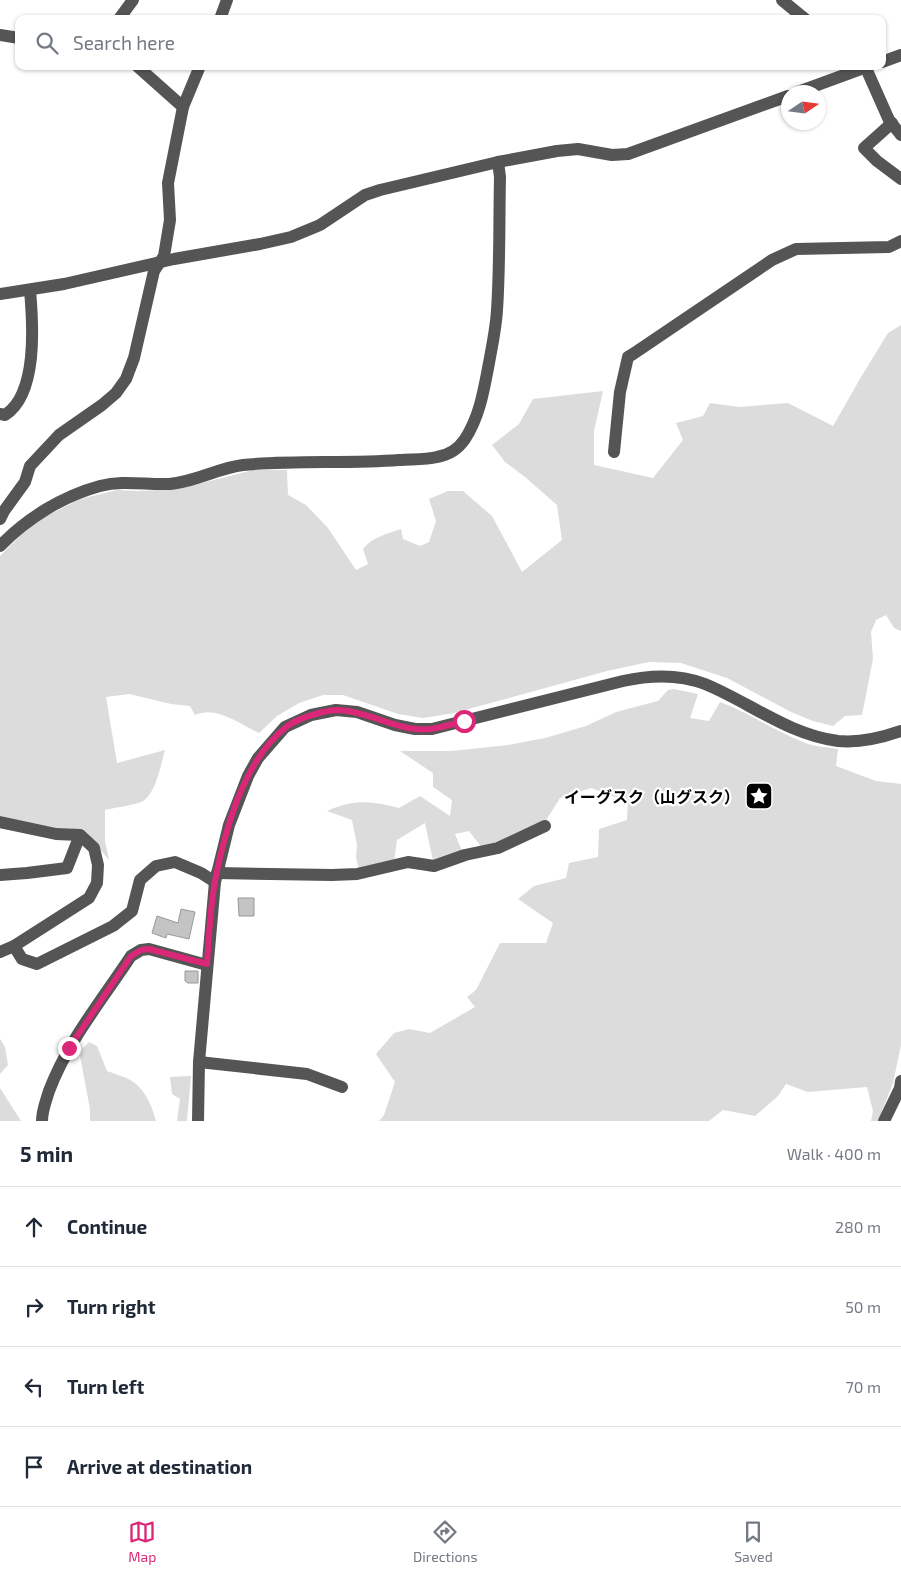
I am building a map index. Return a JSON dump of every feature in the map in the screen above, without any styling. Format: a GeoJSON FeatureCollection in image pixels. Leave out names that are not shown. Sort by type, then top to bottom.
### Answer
{"type":"FeatureCollection","features":[{"type":"Feature","properties":{"kind":"street"},"geometry":{"type":"LineString","coordinates":[[122,15],[133,0]]}},
{"type":"Feature","properties":{"kind":"street"},"geometry":{"type":"LineString","coordinates":[[221,15],[227,0]]}},
{"type":"Feature","properties":{"kind":"street"},"geometry":{"type":"LineString","coordinates":[[782,0],[800,15]]}},
{"type":"Feature","properties":{"kind":"street"},"geometry":{"type":"LineString","coordinates":[[0,35],[15,37]]}},
{"type":"Feature","properties":{"kind":"street"},"geometry":{"type":"LineString","coordinates":[[886,61],[901,55]]}},
{"type":"Feature","properties":{"kind":"street"},"geometry":{"type":"LineString","coordinates":[[141,70],[183,107]]}},
{"type":"Feature","properties":{"kind":"street"},"geometry":{"type":"LineString","coordinates":[[0,520],[25,482],[30,466],[59,435],[116,393],[126,379],[134,358],[154,271],[164,256],[166,248],[170,220],[168,183],[183,107],[198,70]]}},
{"type":"Feature","properties":{"kind":"street"},"geometry":{"type":"LineString","coordinates":[[817,85],[859,70]]}},
{"type":"Feature","properties":{"kind":"street"},"geometry":{"type":"LineString","coordinates":[[868,70],[892,124],[901,135]]}},
{"type":"Feature","properties":{"kind":"street"},"geometry":{"type":"LineString","coordinates":[[0,294],[30,290],[291,237],[320,225],[365,195],[498,162],[578,149],[612,155],[628,154],[781,99]]}},
{"type":"Feature","properties":{"kind":"street"},"geometry":{"type":"LineString","coordinates":[[892,124],[864,148],[876,161],[901,179]]}},
{"type":"Feature","properties":{"kind":"street"},"geometry":{"type":"LineString","coordinates":[[0,546],[12,533],[31,518],[84,491],[103,485],[126,482],[168,484],[185,482],[240,466],[288,463],[377,462],[437,457],[450,453],[458,447],[464,440],[478,414],[485,387],[497,312],[500,176],[498,162]]}},
{"type":"Feature","properties":{"kind":"street"},"geometry":{"type":"LineString","coordinates":[[614,452],[620,392],[628,357],[772,260],[796,249],[889,246],[901,241]]}},
{"type":"Feature","properties":{"kind":"street"},"geometry":{"type":"LineString","coordinates":[[0,414],[5,415],[18,404],[25,385],[33,339],[30,290]]}},
{"type":"Feature","properties":{"kind":"street"},"geometry":{"type":"LineString","coordinates":[[198,1121],[199,1062],[216,878],[229,825],[248,776],[258,758],[285,727],[311,715],[336,710],[357,712],[415,729],[432,729],[623,680],[670,676],[704,684],[799,730],[838,741],[872,739],[901,731]]}},
{"type":"Feature","properties":{"kind":"street"},"geometry":{"type":"LineString","coordinates":[[0,822],[56,834],[80,835],[94,848],[98,865],[97,883],[89,898],[14,946],[0,952]]}},
{"type":"Feature","properties":{"kind":"street"},"geometry":{"type":"LineString","coordinates":[[14,946],[22,959],[37,964],[113,926],[132,911],[140,880],[156,866],[175,862],[216,878],[357,874],[408,862],[434,866],[465,855],[498,848],[545,826]]}},
{"type":"Feature","properties":{"kind":"street"},"geometry":{"type":"LineString","coordinates":[[0,875],[67,868],[80,835]]}},
{"type":"Feature","properties":{"kind":"street"},"geometry":{"type":"LineString","coordinates":[[42,1121],[43,1108],[69,1048],[131,956],[141,950],[149,949],[207,964]]}},
{"type":"Feature","properties":{"kind":"street"},"geometry":{"type":"LineString","coordinates":[[199,1062],[307,1074],[342,1088]]}},
{"type":"Feature","properties":{"kind":"street"},"geometry":{"type":"LineString","coordinates":[[884,1121],[900,1088],[901,1081]]}},
{"type":"Feature","properties":{"kind":"shaded area"},"geometry":{"type":"Polygon","coordinates":[[[901,325],[901,631],[894,628],[886,615],[876,620],[871,632],[873,659],[862,715],[845,716],[833,726],[813,721],[791,712],[727,678],[681,663],[649,662],[607,671],[454,713],[423,718],[398,714],[343,695],[323,695],[299,703],[277,716],[259,733],[219,714],[211,712],[195,715],[190,706],[171,704],[129,694],[106,697],[117,763],[165,750],[157,778],[148,797],[135,804],[105,810],[105,841],[109,860],[83,829],[52,829],[0,816],[0,556],[33,523],[80,499],[117,490],[179,489],[253,470],[287,470],[288,495],[306,505],[328,528],[356,570],[368,564],[363,549],[375,539],[385,534],[401,529],[403,539],[420,546],[429,542],[436,521],[429,499],[448,491],[463,491],[492,516],[522,572],[562,540],[557,505],[505,462],[492,445],[519,424],[533,399],[603,391],[594,431],[594,465],[653,478],[683,440],[676,423],[703,416],[710,403],[739,407],[788,403],[833,426],[888,333],[901,325]]]}},
{"type":"Feature","properties":{"kind":"shaded area"},"geometry":{"type":"Polygon","coordinates":[[[674,689],[698,694],[690,718],[709,721],[720,702],[811,745],[838,749],[836,766],[876,781],[901,784],[901,1045],[893,1083],[878,1121],[871,1121],[873,1111],[867,1087],[808,1092],[786,1084],[778,1096],[755,1116],[723,1110],[709,1121],[379,1121],[384,1115],[395,1082],[376,1054],[394,1033],[409,1029],[430,1033],[475,1007],[467,997],[476,990],[500,943],[546,943],[553,923],[518,899],[534,886],[566,878],[569,863],[598,857],[599,829],[627,820],[628,802],[591,788],[560,798],[545,822],[482,848],[469,831],[455,834],[462,851],[433,861],[425,823],[397,840],[394,862],[359,869],[352,820],[327,811],[346,804],[363,802],[399,808],[420,796],[450,816],[452,800],[433,787],[433,773],[400,751],[452,751],[508,745],[545,738],[586,726],[616,712],[658,701],[668,690],[674,689]]]}},
{"type":"Feature","properties":{"kind":"shaded area"},"geometry":{"type":"Polygon","coordinates":[[[0,1039],[5,1047],[8,1065],[0,1074],[0,1039]]]}},
{"type":"Feature","properties":{"kind":"shaded area"},"geometry":{"type":"Polygon","coordinates":[[[89,1042],[97,1046],[107,1071],[135,1083],[140,1088],[150,1104],[156,1121],[90,1121],[90,1109],[80,1056],[83,1048],[89,1042]]]}},
{"type":"Feature","properties":{"kind":"shaded area"},"geometry":{"type":"Polygon","coordinates":[[[191,1076],[187,1121],[177,1121],[180,1099],[172,1094],[170,1077],[191,1076]]]}},
{"type":"Feature","properties":{"kind":"shaded area"},"geometry":{"type":"Polygon","coordinates":[[[0,1088],[21,1121],[0,1121],[0,1088]]]}},
{"type":"Feature","properties":{"kind":"building"},"geometry":{"type":"Polygon","coordinates":[[[238,898],[254,898],[254,916],[239,916],[238,898]]]}},
{"type":"Feature","properties":{"kind":"building"},"geometry":{"type":"Polygon","coordinates":[[[181,909],[195,912],[189,939],[167,934],[166,938],[152,933],[157,916],[178,923],[181,909]]]}},
{"type":"Feature","properties":{"kind":"building"},"geometry":{"type":"Polygon","coordinates":[[[185,971],[198,971],[198,983],[188,983],[185,981],[185,971]]]}},
{"type":"Feature","properties":{"kind":"place","name":"イーグスク（山グスク）"},"geometry":{"type":"Point","coordinates":[759,796]}},
{"type":"Feature","properties":{"kind":"route"},"geometry":{"type":"LineString","coordinates":[[69,1048],[131,956],[141,950],[159,950],[207,964],[215,882],[229,825],[248,776],[258,758],[285,727],[311,715],[336,710],[357,712],[415,729],[432,729],[464,721]]}}]}
